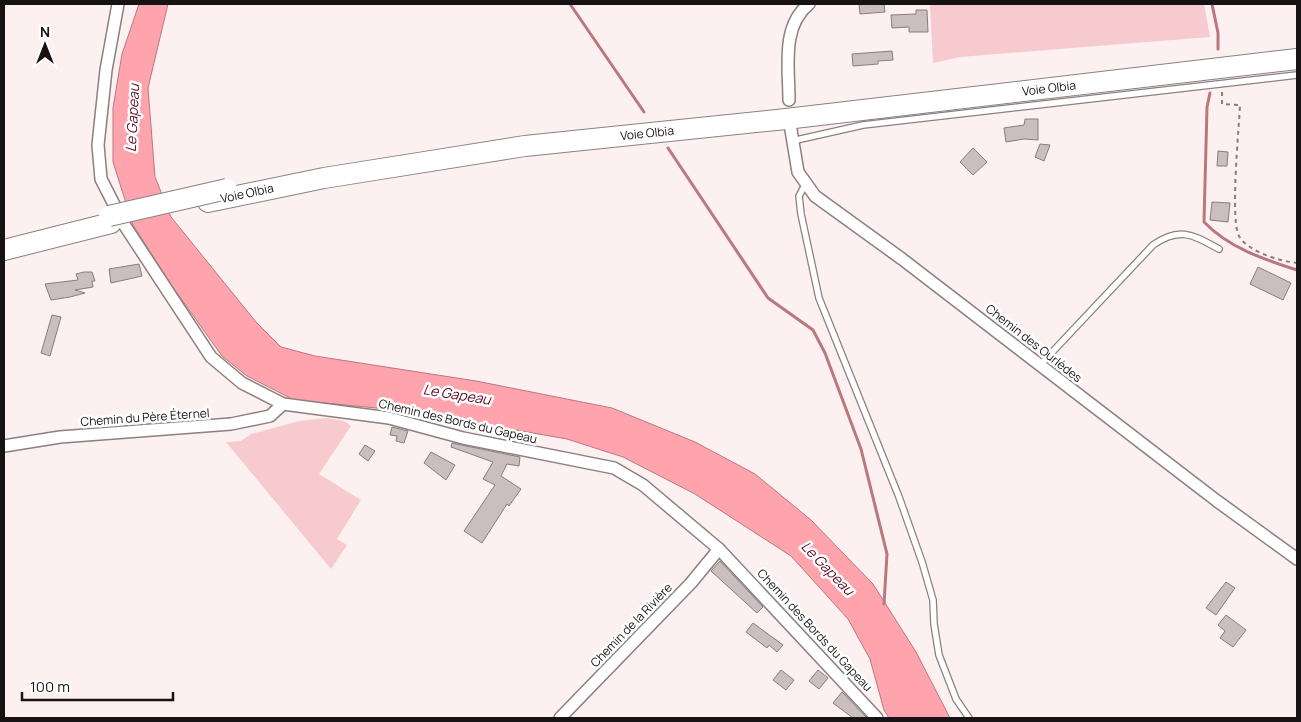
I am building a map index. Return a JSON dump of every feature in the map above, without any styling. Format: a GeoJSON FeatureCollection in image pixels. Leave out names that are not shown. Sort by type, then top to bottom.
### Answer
{"type":"FeatureCollection","features":[{"type":"Feature","properties":{"kind":"highway","name":"Voie Olbia"},"geometry":{"type":"LineString","coordinates":[[4,241],[406,156],[658,121],[1297,50]]}},
{"type":"Feature","properties":{"kind":"highway","name":"Voie Olbia"},"geometry":{"type":"LineString","coordinates":[[229,193],[526,146],[786,119],[1297,59]]}},
{"type":"Feature","properties":{"kind":"highway","name":"Voie Olbia"},"geometry":{"type":"LineString","coordinates":[[4,250],[110,219]]}},
{"type":"Feature","properties":{"kind":"street","name":"Chemin des Bords du Gapeau"},"geometry":{"type":"LineString","coordinates":[[118,4],[106,70],[98,145],[101,179],[125,226],[211,357],[242,383],[283,404],[389,418],[463,438],[614,468],[644,485],[719,549],[877,718]]}},
{"type":"Feature","properties":{"kind":"street"},"geometry":{"type":"LineString","coordinates":[[789,100],[790,32],[799,12],[809,4]]}},
{"type":"Feature","properties":{"kind":"street","name":"Chemin des Ourlèdes"},"geometry":{"type":"LineString","coordinates":[[790,124],[798,172],[805,185],[815,196],[902,259],[1217,501],[1297,559]]}},
{"type":"Feature","properties":{"kind":"street","name":"Chemin du Père Éternel"},"geometry":{"type":"LineString","coordinates":[[4,446],[60,437],[231,424],[270,416],[283,404]]}},
{"type":"Feature","properties":{"kind":"street","name":"Chemin de la Rivière"},"geometry":{"type":"LineString","coordinates":[[560,718],[691,583],[719,549]]}},
{"type":"Feature","properties":{"kind":"lane"},"geometry":{"type":"LineString","coordinates":[[792,141],[863,125],[1297,75]]}},
{"type":"Feature","properties":{"kind":"lane"},"geometry":{"type":"LineString","coordinates":[[805,185],[798,196],[819,298],[899,497],[933,600],[934,624],[939,655],[956,699],[969,718]]}},
{"type":"Feature","properties":{"kind":"lane"},"geometry":{"type":"LineString","coordinates":[[1040,365],[1153,245],[1162,239],[1173,233],[1187,234],[1219,249]]}},
{"type":"Feature","properties":{"kind":"path"},"geometry":{"type":"LineString","coordinates":[[1222,83],[1222,104],[1240,105],[1235,209],[1239,236],[1252,248],[1288,262],[1297,262]]}},
{"type":"Feature","properties":{"kind":"shaded area"},"geometry":{"type":"Polygon","coordinates":[[[930,4],[1204,4],[1210,37],[960,57],[933,63],[930,4]]]}},
{"type":"Feature","properties":{"kind":"shaded area"},"geometry":{"type":"Polygon","coordinates":[[[327,418],[344,421],[351,426],[319,474],[361,500],[337,539],[347,545],[331,569],[226,442],[241,441],[251,434],[299,421],[327,418]]]}},
{"type":"Feature","properties":{"kind":"water","name":"Le Gapeau"},"geometry":{"type":"Polygon","coordinates":[[[139,4],[168,4],[148,88],[155,177],[171,217],[256,322],[281,347],[315,356],[476,381],[612,408],[695,442],[755,474],[811,520],[873,584],[916,652],[950,718],[889,718],[884,710],[870,659],[848,619],[791,556],[695,494],[623,457],[567,439],[407,411],[294,400],[247,376],[222,356],[172,286],[133,225],[113,162],[113,108],[122,54],[139,4]]]}},
{"type":"Feature","properties":{"kind":"building"},"geometry":{"type":"Polygon","coordinates":[[[859,4],[884,4],[885,12],[860,14],[859,4]]]}},
{"type":"Feature","properties":{"kind":"building"},"geometry":{"type":"Polygon","coordinates":[[[916,10],[927,10],[928,32],[909,32],[909,27],[892,28],[891,15],[916,14],[916,10]]]}},
{"type":"Feature","properties":{"kind":"building"},"geometry":{"type":"Polygon","coordinates":[[[892,51],[893,60],[878,61],[878,64],[853,66],[852,54],[892,51]]]}},
{"type":"Feature","properties":{"kind":"building"},"geometry":{"type":"Polygon","coordinates":[[[1025,119],[1038,119],[1038,140],[1024,139],[1006,142],[1004,128],[1024,125],[1025,119]]]}},
{"type":"Feature","properties":{"kind":"building"},"geometry":{"type":"Polygon","coordinates":[[[1040,144],[1050,145],[1044,161],[1035,157],[1040,144]]]}},
{"type":"Feature","properties":{"kind":"building"},"geometry":{"type":"Polygon","coordinates":[[[973,148],[987,162],[973,175],[960,162],[973,148]]]}},
{"type":"Feature","properties":{"kind":"building"},"geometry":{"type":"Polygon","coordinates":[[[1218,151],[1228,152],[1227,166],[1217,166],[1218,151]]]}},
{"type":"Feature","properties":{"kind":"building"},"geometry":{"type":"Polygon","coordinates":[[[1212,202],[1230,203],[1228,222],[1210,220],[1212,202]]]}},
{"type":"Feature","properties":{"kind":"building"},"geometry":{"type":"Polygon","coordinates":[[[139,264],[142,276],[111,283],[109,269],[139,264]]]}},
{"type":"Feature","properties":{"kind":"building"},"geometry":{"type":"Polygon","coordinates":[[[1258,267],[1291,283],[1283,300],[1250,284],[1258,267]]]}},
{"type":"Feature","properties":{"kind":"building"},"geometry":{"type":"Polygon","coordinates":[[[92,272],[95,281],[92,281],[93,287],[75,290],[85,293],[51,300],[45,284],[78,280],[76,274],[92,272]]]}},
{"type":"Feature","properties":{"kind":"building"},"geometry":{"type":"Polygon","coordinates":[[[52,315],[61,317],[50,356],[41,353],[52,315]]]}},
{"type":"Feature","properties":{"kind":"building"},"geometry":{"type":"Polygon","coordinates":[[[392,427],[408,431],[404,443],[396,441],[397,436],[390,435],[392,427]]]}},
{"type":"Feature","properties":{"kind":"building"},"geometry":{"type":"Polygon","coordinates":[[[452,443],[520,457],[519,466],[507,464],[501,476],[521,489],[509,506],[507,504],[482,543],[464,531],[495,485],[483,479],[493,462],[451,447],[452,443]]]}},
{"type":"Feature","properties":{"kind":"building"},"geometry":{"type":"Polygon","coordinates":[[[365,445],[375,451],[368,461],[359,454],[365,445]]]}},
{"type":"Feature","properties":{"kind":"building"},"geometry":{"type":"Polygon","coordinates":[[[431,452],[455,465],[446,480],[424,463],[431,452]]]}},
{"type":"Feature","properties":{"kind":"building"},"geometry":{"type":"Polygon","coordinates":[[[720,561],[763,607],[757,613],[711,571],[720,561]]]}},
{"type":"Feature","properties":{"kind":"building"},"geometry":{"type":"Polygon","coordinates":[[[1226,582],[1235,588],[1216,615],[1206,608],[1226,582]]]}},
{"type":"Feature","properties":{"kind":"building"},"geometry":{"type":"Polygon","coordinates":[[[1226,615],[1246,630],[1233,647],[1220,638],[1225,631],[1218,625],[1226,615]]]}},
{"type":"Feature","properties":{"kind":"building"},"geometry":{"type":"Polygon","coordinates":[[[753,623],[783,645],[777,652],[769,645],[767,648],[746,632],[753,623]]]}},
{"type":"Feature","properties":{"kind":"building"},"geometry":{"type":"Polygon","coordinates":[[[781,670],[794,680],[786,690],[773,680],[781,670]]]}},
{"type":"Feature","properties":{"kind":"building"},"geometry":{"type":"Polygon","coordinates":[[[818,670],[828,678],[819,689],[809,681],[818,670]]]}},
{"type":"Feature","properties":{"kind":"building"},"geometry":{"type":"Polygon","coordinates":[[[842,692],[867,718],[853,718],[833,703],[842,692]]]}},
{"type":"Feature","properties":{"kind":"waterway"},"geometry":{"type":"LineString","coordinates":[[570,4],[644,112]]}},
{"type":"Feature","properties":{"kind":"waterway"},"geometry":{"type":"LineString","coordinates":[[1212,4],[1218,33],[1218,49]]}},
{"type":"Feature","properties":{"kind":"waterway"},"geometry":{"type":"LineString","coordinates":[[1210,93],[1207,107],[1204,222],[1235,246],[1259,257],[1297,270]]}},
{"type":"Feature","properties":{"kind":"waterway"},"geometry":{"type":"LineString","coordinates":[[668,148],[768,298],[813,330],[825,353],[861,449],[887,554],[884,604]]}}]}
